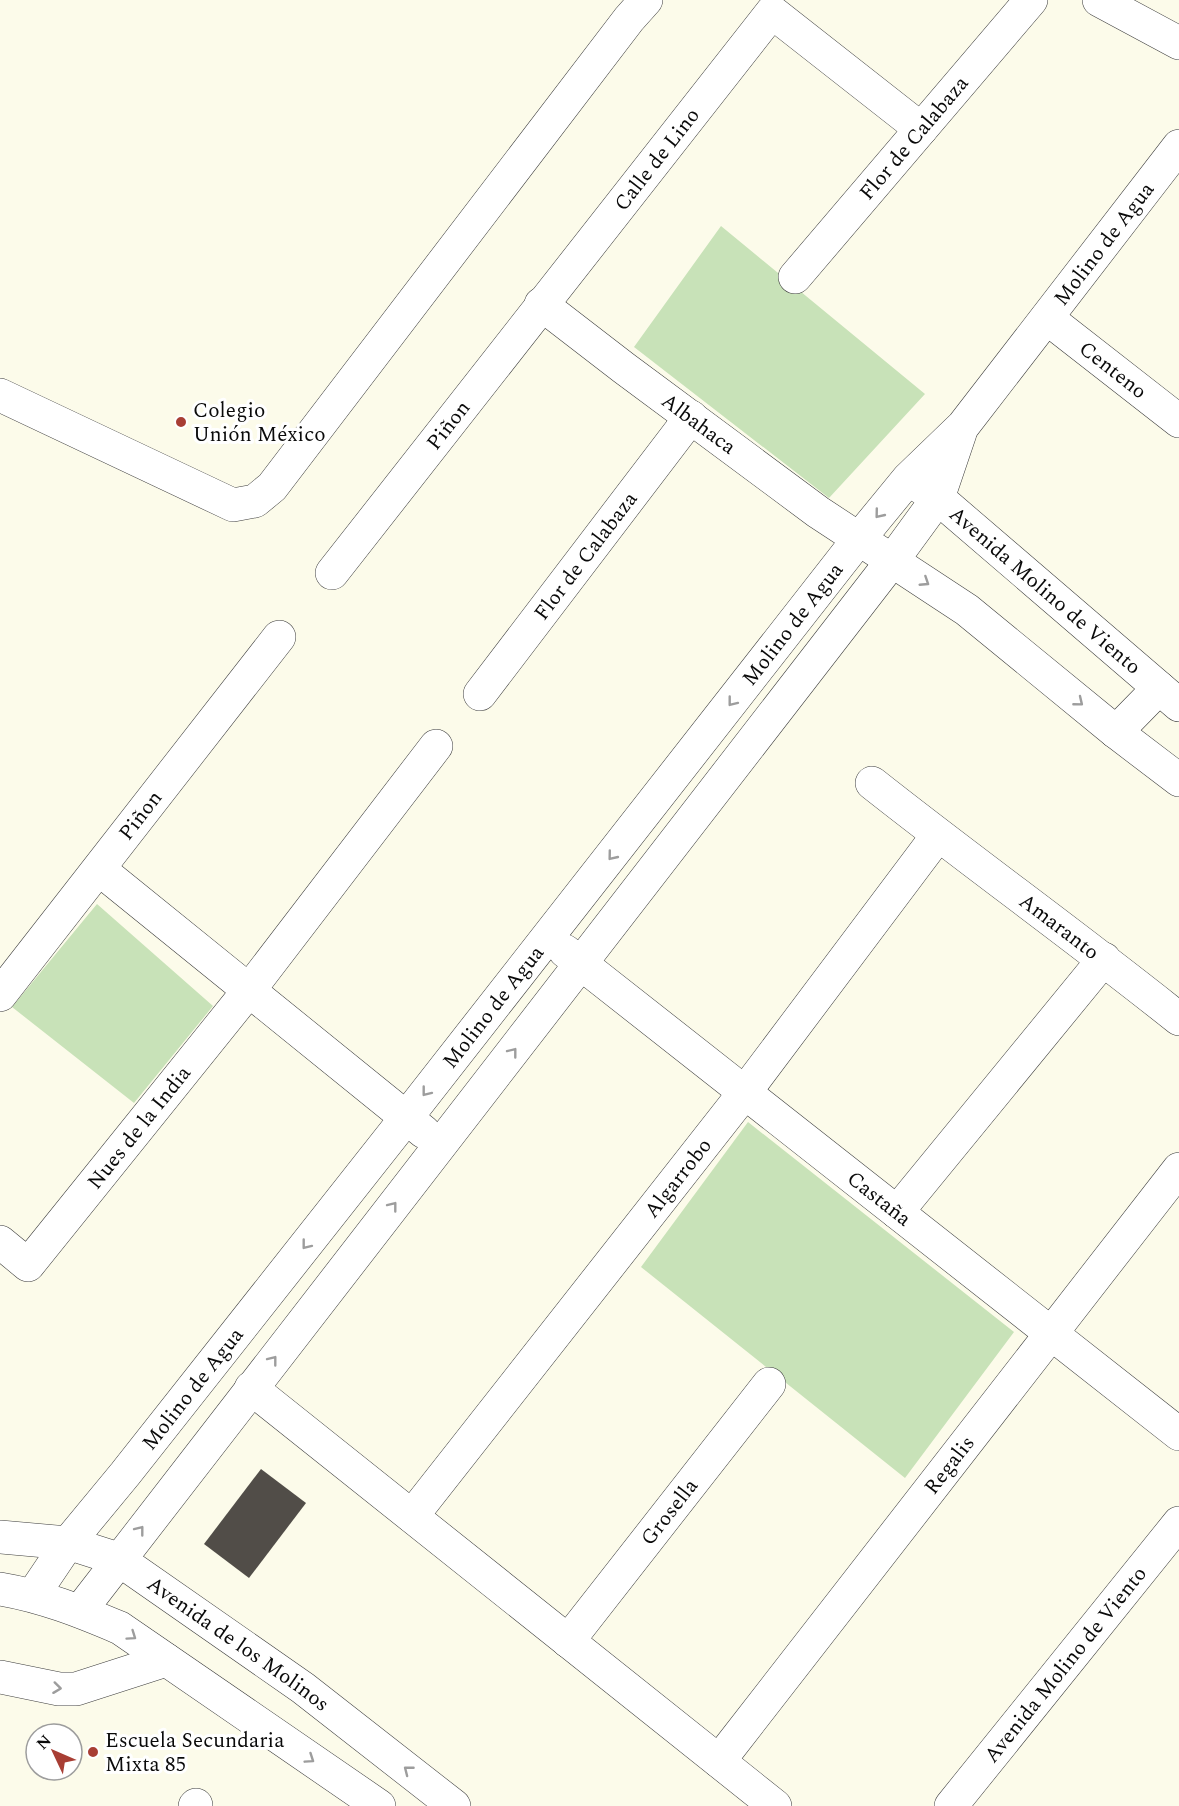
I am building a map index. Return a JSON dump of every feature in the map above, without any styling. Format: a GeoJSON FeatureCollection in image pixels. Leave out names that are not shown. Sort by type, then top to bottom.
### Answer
{"type":"FeatureCollection","features":[{"type":"Feature","properties":{"kind":"street"},"geometry":{"type":"LineString","coordinates":[[0,395],[233,505],[255,501],[272,487],[629,19],[646,0]]}},
{"type":"Feature","properties":{"kind":"street","name":"Flor de Calabaza"},"geometry":{"type":"LineString","coordinates":[[795,277],[1031,0]]}},
{"type":"Feature","properties":{"kind":"street"},"geometry":{"type":"LineString","coordinates":[[1099,0],[1179,43]]}},
{"type":"Feature","properties":{"kind":"street","name":"Calle de Lino"},"geometry":{"type":"LineString","coordinates":[[541,304],[772,12],[921,129]]}},
{"type":"Feature","properties":{"kind":"street","name":"Molino de Agua"},"geometry":{"type":"LineString","coordinates":[[33,1595],[68,1543],[406,1118],[858,540],[908,479],[963,426],[1179,146]]}},
{"type":"Feature","properties":{"kind":"street","name":"Albahaca"},"geometry":{"type":"LineString","coordinates":[[541,304],[818,512],[967,610],[1116,732],[1179,780]]}},
{"type":"Feature","properties":{"kind":"street","name":"Piñon"},"geometry":{"type":"LineString","coordinates":[[332,573],[541,304]]}},
{"type":"Feature","properties":{"kind":"street","name":"Centeno"},"geometry":{"type":"LineString","coordinates":[[1047,318],[1179,421]]}},
{"type":"Feature","properties":{"kind":"street","name":"Flor de Calabaza"},"geometry":{"type":"LineString","coordinates":[[480,694],[691,417]]}},
{"type":"Feature","properties":{"kind":"street","name":"Molino de Agua"},"geometry":{"type":"LineString","coordinates":[[80,1611],[892,561],[938,498],[963,426]]}},
{"type":"Feature","properties":{"kind":"street","name":"Avenida Molino de Viento"},"geometry":{"type":"LineString","coordinates":[[908,479],[938,498],[1169,696]]}},
{"type":"Feature","properties":{"kind":"street","name":"Piñon"},"geometry":{"type":"LineString","coordinates":[[0,995],[279,637]]}},
{"type":"Feature","properties":{"kind":"street"},"geometry":{"type":"LineString","coordinates":[[1116,732],[1169,696]]}},
{"type":"Feature","properties":{"kind":"street"},"geometry":{"type":"LineString","coordinates":[[250,989],[436,746]]}},
{"type":"Feature","properties":{"kind":"street","name":"Amaranto"},"geometry":{"type":"LineString","coordinates":[[872,783],[1179,1018]]}},
{"type":"Feature","properties":{"kind":"street","name":"Algarrobo"},"geometry":{"type":"LineString","coordinates":[[412,1516],[745,1092],[938,835]]}},
{"type":"Feature","properties":{"kind":"street"},"geometry":{"type":"LineString","coordinates":[[99,868],[440,1145]]}},
{"type":"Feature","properties":{"kind":"street","name":"Castaña"},"geometry":{"type":"LineString","coordinates":[[546,938],[1179,1434]]}},
{"type":"Feature","properties":{"kind":"street"},"geometry":{"type":"LineString","coordinates":[[897,1212],[1104,959]]}},
{"type":"Feature","properties":{"kind":"street","name":"Nues de la India"},"geometry":{"type":"LineString","coordinates":[[0,1242],[28,1265],[250,989]]}},
{"type":"Feature","properties":{"kind":"street","name":"Regalis"},"geometry":{"type":"LineString","coordinates":[[719,1761],[1179,1169]]}},
{"type":"Feature","properties":{"kind":"street","name":"Grosella"},"geometry":{"type":"LineString","coordinates":[[568,1641],[769,1384]]}},
{"type":"Feature","properties":{"kind":"street"},"geometry":{"type":"LineString","coordinates":[[251,1388],[775,1806]]}},
{"type":"Feature","properties":{"kind":"street","name":"Avenida Molino de Viento"},"geometry":{"type":"LineString","coordinates":[[951,1806],[1179,1523]]}},
{"type":"Feature","properties":{"kind":"street","name":"Avenida de los Molinos"},"geometry":{"type":"LineString","coordinates":[[0,1537],[68,1543],[118,1559],[303,1688],[454,1806]]}},
{"type":"Feature","properties":{"kind":"street"},"geometry":{"type":"LineString","coordinates":[[0,1589],[33,1595],[120,1628],[379,1806]]}},
{"type":"Feature","properties":{"kind":"street"},"geometry":{"type":"LineString","coordinates":[[0,1677],[59,1689],[76,1689],[166,1660]]}},
{"type":"Feature","properties":{"kind":"green space"},"geometry":{"type":"Polygon","coordinates":[[[721,226],[925,394],[829,498],[634,347],[721,226]]]}},
{"type":"Feature","properties":{"kind":"green space"},"geometry":{"type":"Polygon","coordinates":[[[97,904],[213,1006],[134,1103],[12,1007],[97,904]]]}},
{"type":"Feature","properties":{"kind":"green space"},"geometry":{"type":"Polygon","coordinates":[[[748,1122],[1014,1332],[905,1478],[641,1267],[748,1122]]]}},
{"type":"Feature","properties":{"kind":"building"},"geometry":{"type":"Polygon","coordinates":[[[261,1469],[306,1503],[249,1578],[204,1544],[261,1469]]]}},
{"type":"Feature","properties":{"kind":"place","name":"Colegio Unión México"},"geometry":{"type":"Point","coordinates":[181,422]}},
{"type":"Feature","properties":{"kind":"place","name":"Escuela Secundaria Mixta 85"},"geometry":{"type":"Point","coordinates":[93,1752]}}]}
